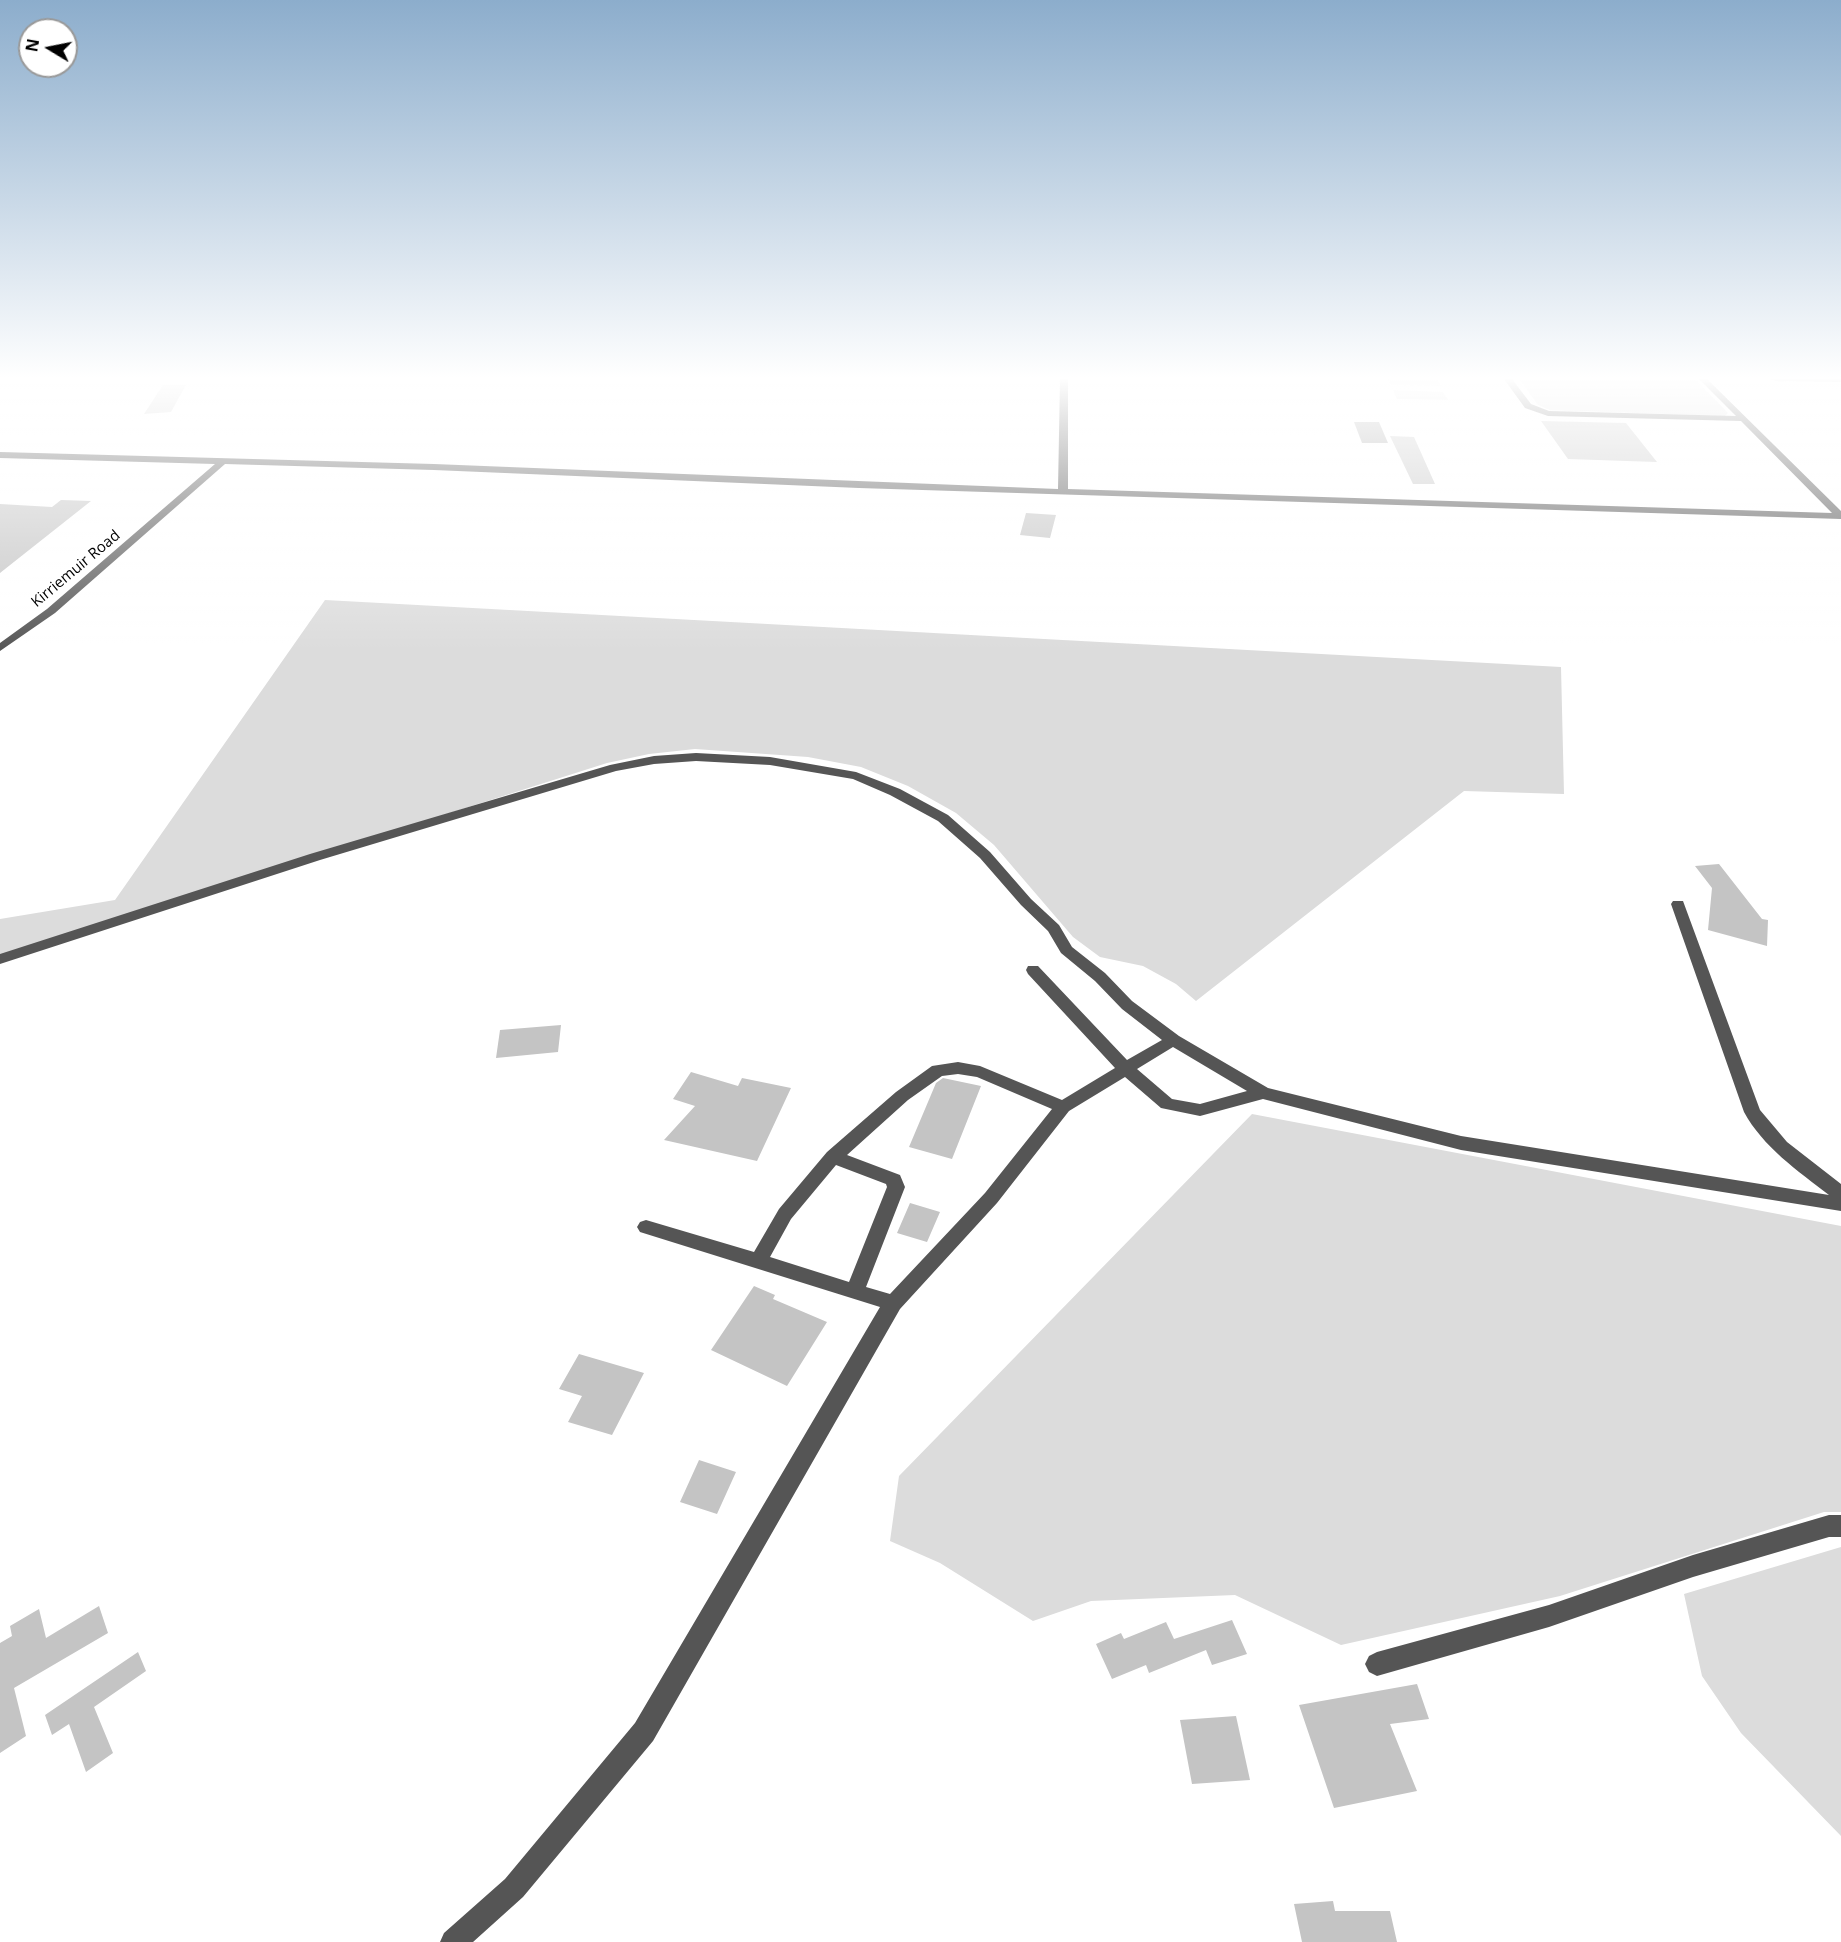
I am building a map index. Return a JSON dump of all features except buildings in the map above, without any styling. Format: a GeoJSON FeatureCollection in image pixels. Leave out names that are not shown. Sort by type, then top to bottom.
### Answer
{"type":"FeatureCollection","features":[{"type":"Feature","properties":{"kind":"street","name":"Kirriemuir Road"},"geometry":{"type":"LineString","coordinates":[[0,648],[51,611],[213,470]]}},
{"type":"Feature","properties":{"kind":"street"},"geometry":{"type":"LineString","coordinates":[[451,470],[1841,516]]}},
{"type":"Feature","properties":{"kind":"street"},"geometry":{"type":"LineString","coordinates":[[1063,470],[1063,490]]}},
{"type":"Feature","properties":{"kind":"street"},"geometry":{"type":"LineString","coordinates":[[1794,470],[1841,516]]}},
{"type":"Feature","properties":{"kind":"street"},"geometry":{"type":"LineString","coordinates":[[0,958],[315,857],[614,768],[654,760],[696,757],[812,766],[856,776],[895,792],[943,818],[985,855],[1026,902],[1054,928],[1066,950],[1100,977],[1127,1005],[1173,1040],[1263,1093],[1461,1143],[1841,1204]]}},
{"type":"Feature","properties":{"kind":"street"},"geometry":{"type":"LineString","coordinates":[[1678,903],[1752,1112],[1761,1126],[1787,1152],[1841,1194]]}},
{"type":"Feature","properties":{"kind":"street"},"geometry":{"type":"LineString","coordinates":[[1033,970],[1126,1070],[1167,1104],[1200,1110],[1263,1093]]}},
{"type":"Feature","properties":{"kind":"street"},"geometry":{"type":"LineString","coordinates":[[453,1942],[514,1888],[644,1732],[893,1303],[991,1198],[1063,1107],[1173,1040]]}},
{"type":"Feature","properties":{"kind":"street"},"geometry":{"type":"LineString","coordinates":[[758,1262],[785,1214],[833,1157],[902,1096],[938,1070],[958,1068],[980,1072],[1063,1107]]}},
{"type":"Feature","properties":{"kind":"street"},"geometry":{"type":"LineString","coordinates":[[833,1157],[894,1180],[896,1187],[855,1291]]}},
{"type":"Feature","properties":{"kind":"street"},"geometry":{"type":"LineString","coordinates":[[646,1227],[893,1303]]}},
{"type":"Feature","properties":{"kind":"street"},"geometry":{"type":"LineString","coordinates":[[1377,1664],[1549,1616],[1693,1566],[1829,1526],[1841,1526]]}},
{"type":"Feature","properties":{"kind":"shaded area"},"geometry":{"type":"Polygon","coordinates":[[[325,600],[1561,667],[1564,794],[1464,791],[1196,1001],[1176,984],[1143,966],[1100,957],[1073,937],[994,845],[956,813],[908,786],[861,767],[808,757],[695,749],[649,754],[607,763],[0,956],[0,919],[115,900],[325,600]]]}},
{"type":"Feature","properties":{"kind":"shaded area"},"geometry":{"type":"Polygon","coordinates":[[[1252,1114],[1841,1226],[1841,1512],[1824,1512],[1560,1596],[1341,1645],[1235,1595],[1091,1601],[1033,1621],[940,1563],[890,1541],[899,1476],[1252,1114]]]}},
{"type":"Feature","properties":{"kind":"shaded area"},"geometry":{"type":"Polygon","coordinates":[[[1841,1547],[1841,1836],[1741,1733],[1702,1676],[1684,1594],[1841,1547]]]}}]}
